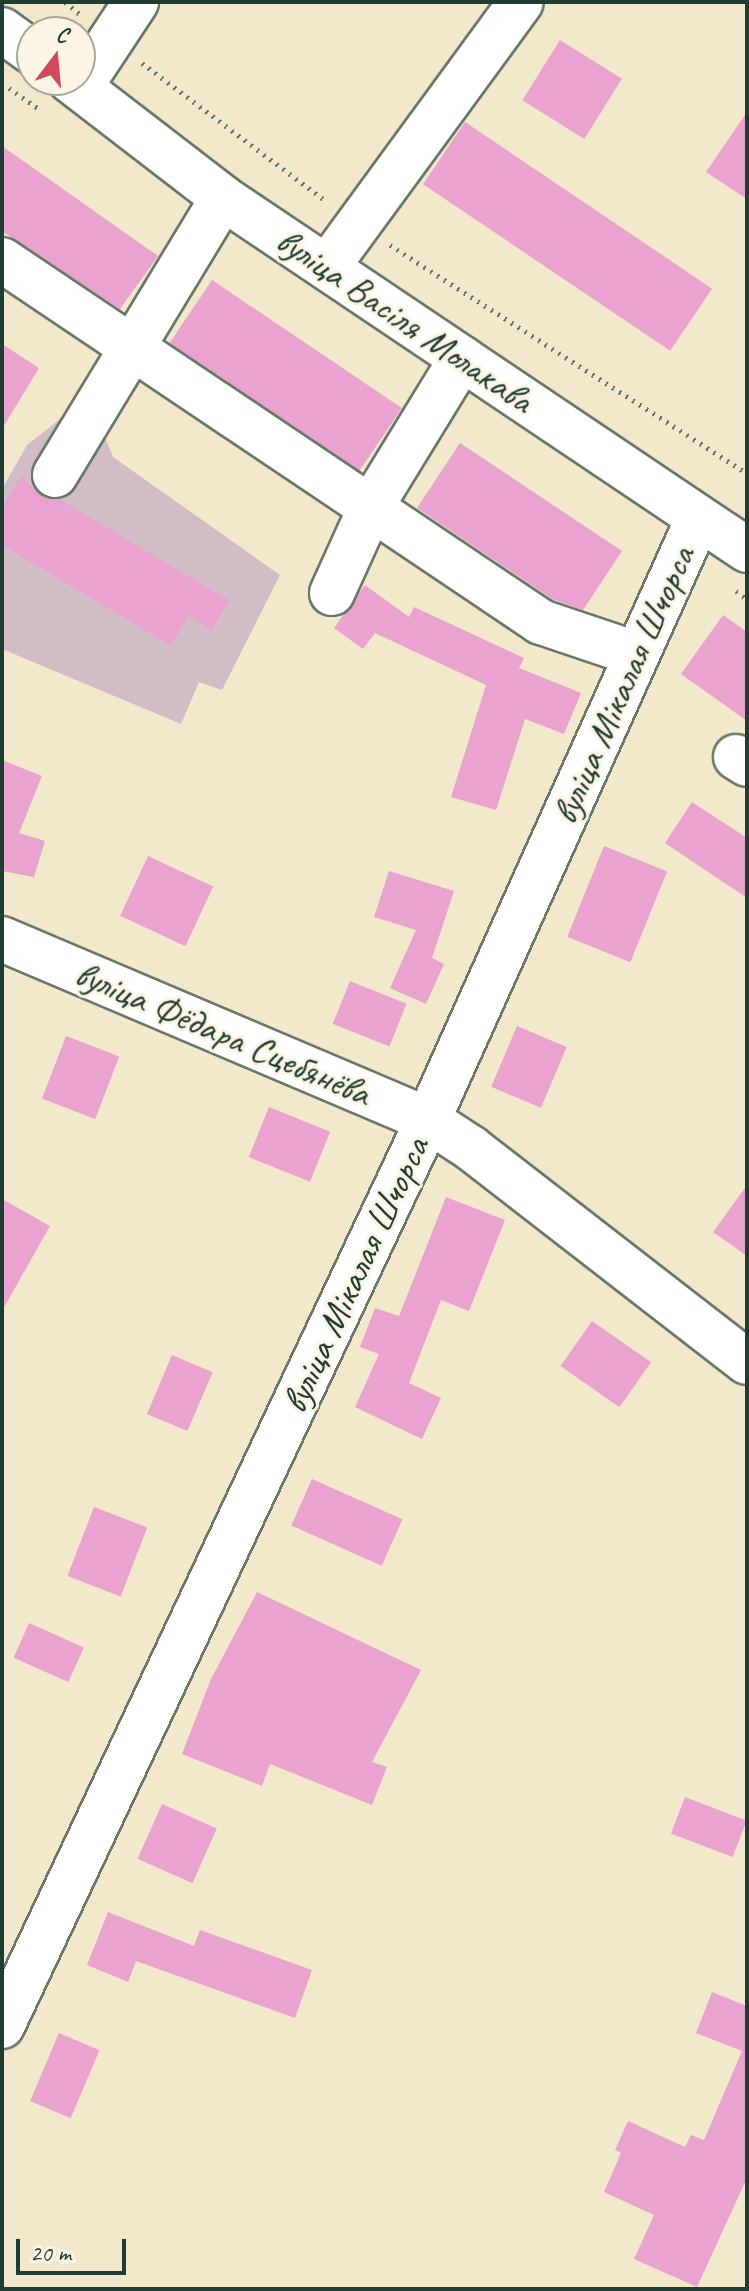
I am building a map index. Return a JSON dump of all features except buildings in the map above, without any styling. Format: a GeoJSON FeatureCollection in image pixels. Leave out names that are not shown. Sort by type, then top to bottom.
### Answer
{"type":"FeatureCollection","features":[{"type":"Feature","properties":{"kind":"street"},"geometry":{"type":"LineString","coordinates":[[96,60],[113,41],[136,2]]}},
{"type":"Feature","properties":{"kind":"street"},"geometry":{"type":"LineString","coordinates":[[327,267],[521,2]]}},
{"type":"Feature","properties":{"kind":"street","name":"вуліца Васіля Молакава"},"geometry":{"type":"LineString","coordinates":[[91,96],[223,198],[747,550]]}},
{"type":"Feature","properties":{"kind":"street"},"geometry":{"type":"LineString","coordinates":[[55,475],[223,198]]}},
{"type":"Feature","properties":{"kind":"street"},"geometry":{"type":"LineString","coordinates":[[2,260],[372,505],[541,622],[636,654]]}},
{"type":"Feature","properties":{"kind":"street"},"geometry":{"type":"LineString","coordinates":[[332,593],[372,505],[462,358]]}},
{"type":"Feature","properties":{"kind":"street","name":"вуліца Мікалая Шчорса"},"geometry":{"type":"LineString","coordinates":[[2,2026],[428,1120],[698,519]]}},
{"type":"Feature","properties":{"kind":"street","name":"вуліца Фёдара Сцебянёва"},"geometry":{"type":"LineString","coordinates":[[2,939],[428,1120],[471,1148],[747,1362]]}},
{"type":"Feature","properties":{"kind":"path"},"geometry":{"type":"LineString","coordinates":[[65,2],[357,224],[747,473]]}},
{"type":"Feature","properties":{"kind":"shaded area"},"geometry":{"type":"Polygon","coordinates":[[[69,412],[104,435],[113,457],[280,575],[222,690],[199,682],[181,724],[2,649],[2,489],[27,445],[69,412]]]}}]}
